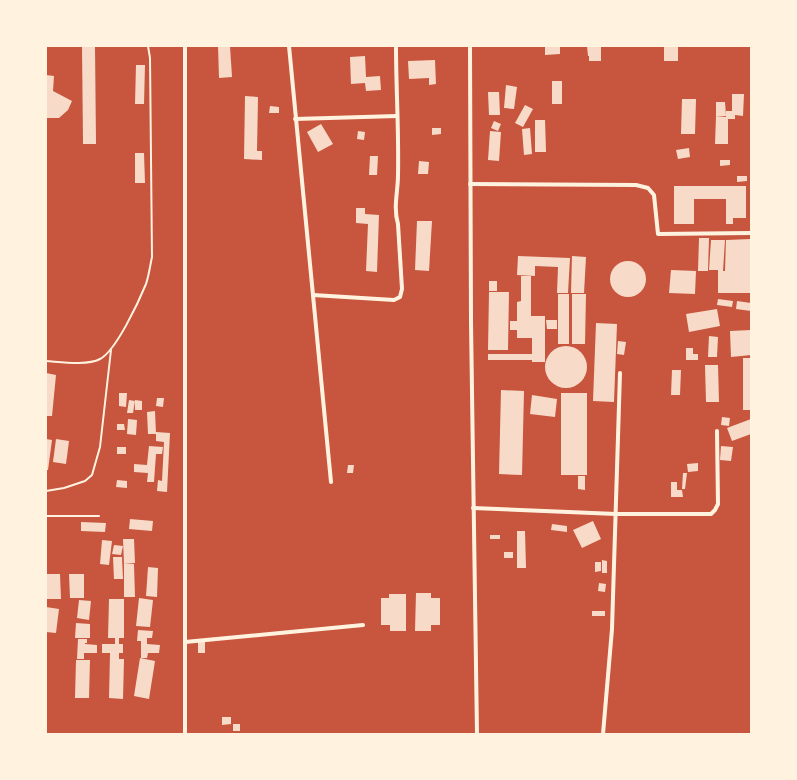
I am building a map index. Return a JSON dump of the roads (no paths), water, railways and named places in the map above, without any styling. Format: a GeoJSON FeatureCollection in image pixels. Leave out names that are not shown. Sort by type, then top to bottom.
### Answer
{"type":"FeatureCollection","features":[{"type":"Feature","properties":{"kind":"street"},"geometry":{"type":"LineString","coordinates":[[185,46],[185,734]]}},
{"type":"Feature","properties":{"kind":"street"},"geometry":{"type":"LineString","coordinates":[[289,46],[331,482]]}},
{"type":"Feature","properties":{"kind":"street"},"geometry":{"type":"LineString","coordinates":[[313,295],[394,300],[400,297],[402,289],[398,224],[395,206],[398,177],[396,46]]}},
{"type":"Feature","properties":{"kind":"street"},"geometry":{"type":"LineString","coordinates":[[470,46],[473,508],[477,734]]}},
{"type":"Feature","properties":{"kind":"street"},"geometry":{"type":"LineString","coordinates":[[295,119],[397,116]]}},
{"type":"Feature","properties":{"kind":"street"},"geometry":{"type":"LineString","coordinates":[[470,184],[636,185],[648,188],[654,195],[658,234],[751,233]]}},
{"type":"Feature","properties":{"kind":"street"},"geometry":{"type":"LineString","coordinates":[[603,734],[612,629],[620,373]]}},
{"type":"Feature","properties":{"kind":"street"},"geometry":{"type":"LineString","coordinates":[[473,508],[616,514],[711,514],[718,504],[717,431]]}},
{"type":"Feature","properties":{"kind":"street"},"geometry":{"type":"LineString","coordinates":[[185,642],[363,625]]}},
{"type":"Feature","properties":{"kind":"lane"},"geometry":{"type":"LineString","coordinates":[[46,361],[87,363],[101,359],[111,349],[130,320],[146,283],[152,257],[150,58],[148,46]]}},
{"type":"Feature","properties":{"kind":"lane"},"geometry":{"type":"LineString","coordinates":[[46,491],[64,488],[85,480],[92,475],[100,447],[111,349]]}},
{"type":"Feature","properties":{"kind":"lane"},"geometry":{"type":"LineString","coordinates":[[46,516],[99,516]]}}]}
